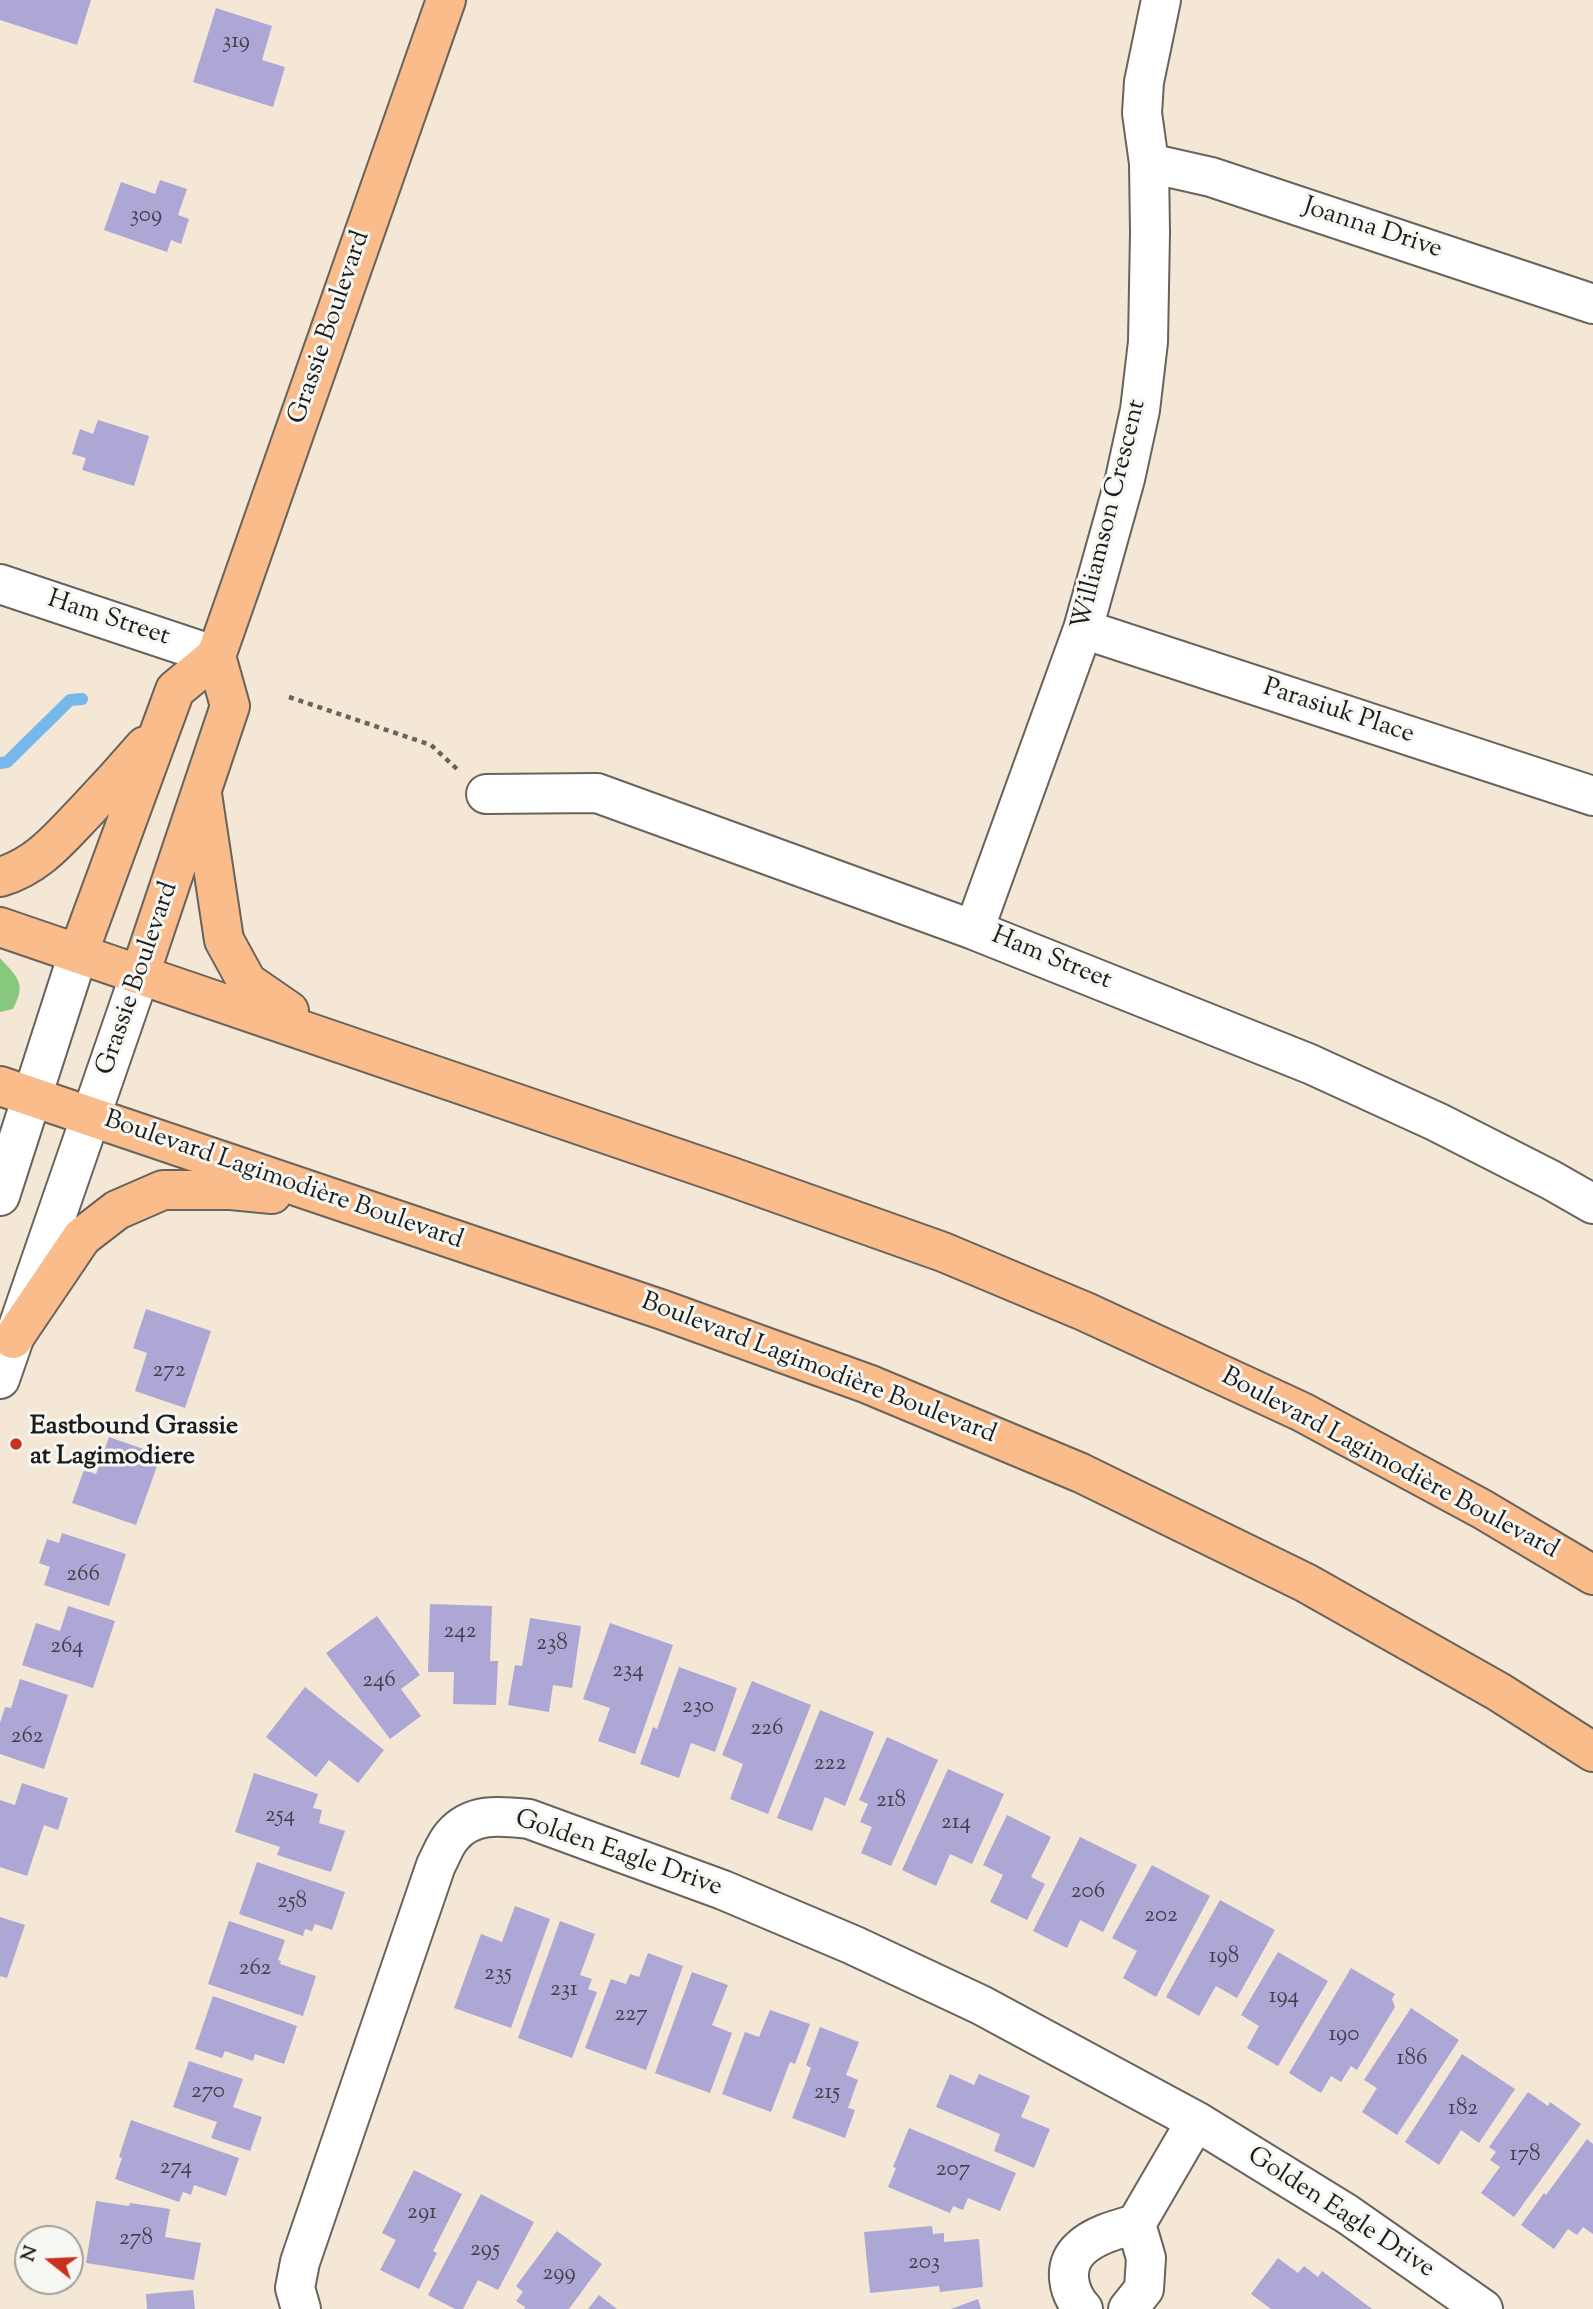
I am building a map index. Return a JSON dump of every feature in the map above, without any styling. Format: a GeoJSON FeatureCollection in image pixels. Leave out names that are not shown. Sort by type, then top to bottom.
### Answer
{"type":"FeatureCollection","features":[{"type":"Feature","properties":{"kind":"main road","name":"Grassie Boulevard"},"geometry":{"type":"LineString","coordinates":[[140,974],[230,706],[216,656],[446,0]]}},
{"type":"Feature","properties":{"kind":"main road"},"geometry":{"type":"LineString","coordinates":[[78,954],[175,690],[216,656]]}},
{"type":"Feature","properties":{"kind":"main road"},"geometry":{"type":"LineString","coordinates":[[0,877],[29,864],[50,849],[160,729]]}},
{"type":"Feature","properties":{"kind":"main road"},"geometry":{"type":"LineString","coordinates":[[202,794],[224,940],[247,982],[296,1016],[405,1066]]}},
{"type":"Feature","properties":{"kind":"main road","name":"Boulevard Lagimodière Boulevard"},"geometry":{"type":"LineString","coordinates":[[0,927],[729,1176],[943,1252],[1086,1312],[1302,1412],[1482,1509],[1593,1575]]}},
{"type":"Feature","properties":{"kind":"main road","name":"Boulevard Lagimodière Boulevard"},"geometry":{"type":"LineString","coordinates":[[16,1092],[663,1310],[856,1380],[1081,1473],[1306,1583],[1499,1692],[1593,1752]]}},
{"type":"Feature","properties":{"kind":"main road"},"geometry":{"type":"LineString","coordinates":[[13,1339],[82,1237],[117,1210],[163,1190],[231,1190],[337,1201]]}},
{"type":"Feature","properties":{"kind":"street","name":"Williamson Crescent"},"geometry":{"type":"LineString","coordinates":[[974,930],[1083,629],[1125,479],[1140,410],[1148,342],[1150,233],[1149,163],[1142,113],[1144,82],[1161,0]]}},
{"type":"Feature","properties":{"kind":"street","name":"Joanna Drive"},"geometry":{"type":"LineString","coordinates":[[1149,163],[1210,177],[1593,304]]}},
{"type":"Feature","properties":{"kind":"street","name":"Ham Street"},"geometry":{"type":"LineString","coordinates":[[0,584],[216,656]]}},
{"type":"Feature","properties":{"kind":"street","name":"Parasiuk Place"},"geometry":{"type":"LineString","coordinates":[[1083,629],[1593,796]]}},
{"type":"Feature","properties":{"kind":"street","name":"Ham Street"},"geometry":{"type":"LineString","coordinates":[[486,794],[597,793],[974,930],[1311,1063],[1437,1122],[1593,1204]]}},
{"type":"Feature","properties":{"kind":"street"},"geometry":{"type":"LineString","coordinates":[[0,1196],[16,1092],[78,954]]}},
{"type":"Feature","properties":{"kind":"street","name":"Grassie Boulevard"},"geometry":{"type":"LineString","coordinates":[[0,1379],[140,974]]}},
{"type":"Feature","properties":{"kind":"street","name":"Golden Eagle Drive"},"geometry":{"type":"LineString","coordinates":[[301,2309],[295,2288],[300,2262],[436,1865],[452,1835],[475,1819],[498,1816],[529,1819],[746,1900],[853,1945],[981,2005],[1196,2121],[1347,2214],[1483,2309]]}},
{"type":"Feature","properties":{"kind":"street"},"geometry":{"type":"LineString","coordinates":[[1083,2309],[1075,2300],[1069,2286],[1069,2269],[1079,2249],[1107,2233],[1136,2224],[1196,2121]]}},
{"type":"Feature","properties":{"kind":"street"},"geometry":{"type":"LineString","coordinates":[[1128,2309],[1144,2290],[1146,2258],[1136,2224]]}},
{"type":"Feature","properties":{"kind":"path"},"geometry":{"type":"LineString","coordinates":[[289,697],[430,745],[486,794]]}},
{"type":"Feature","properties":{"kind":"green space"},"geometry":{"type":"Polygon","coordinates":[[[0,958],[20,986],[13,1009],[0,1012],[0,958]]]}},
{"type":"Feature","properties":{"kind":"building"},"geometry":{"type":"Polygon","coordinates":[[[0,0],[91,0],[77,45],[0,20],[0,0]]]}},
{"type":"Feature","properties":{"kind":"building"},"geometry":{"type":"Polygon","coordinates":[[[216,8],[272,26],[262,60],[285,67],[273,107],[193,82],[216,8]]]}},
{"type":"Feature","properties":{"kind":"building"},"geometry":{"type":"Polygon","coordinates":[[[160,180],[187,189],[178,215],[189,219],[181,244],[171,240],[167,252],[104,230],[121,182],[155,194],[160,180]]]}},
{"type":"Feature","properties":{"kind":"building"},"geometry":{"type":"Polygon","coordinates":[[[98,420],[149,436],[134,486],[82,470],[86,458],[72,454],[80,429],[93,434],[98,420]]]}},
{"type":"Feature","properties":{"kind":"building"},"geometry":{"type":"Polygon","coordinates":[[[146,1309],[211,1331],[185,1408],[135,1391],[147,1353],[133,1348],[146,1309]]]}},
{"type":"Feature","properties":{"kind":"building"},"geometry":{"type":"Polygon","coordinates":[[[109,1437],[161,1455],[136,1525],[72,1503],[84,1470],[96,1474],[109,1437]]]}},
{"type":"Feature","properties":{"kind":"building"},"geometry":{"type":"Polygon","coordinates":[[[62,1533],[126,1554],[109,1606],[44,1585],[50,1567],[39,1563],[47,1539],[59,1543],[62,1533]]]}},
{"type":"Feature","properties":{"kind":"building"},"geometry":{"type":"Polygon","coordinates":[[[430,1604],[492,1606],[490,1661],[498,1661],[496,1705],[453,1704],[454,1672],[428,1672],[430,1604]]]}},
{"type":"Feature","properties":{"kind":"building"},"geometry":{"type":"Polygon","coordinates":[[[68,1606],[115,1621],[93,1688],[22,1665],[36,1623],[60,1631],[68,1606]]]}},
{"type":"Feature","properties":{"kind":"building"},"geometry":{"type":"Polygon","coordinates":[[[377,1616],[420,1675],[401,1689],[421,1716],[390,1739],[326,1653],[377,1616]]]}},
{"type":"Feature","properties":{"kind":"building"},"geometry":{"type":"Polygon","coordinates":[[[530,1618],[581,1626],[572,1688],[553,1685],[549,1712],[508,1705],[515,1665],[522,1666],[530,1618]]]}},
{"type":"Feature","properties":{"kind":"building"},"geometry":{"type":"Polygon","coordinates":[[[610,1623],[673,1645],[635,1754],[598,1741],[610,1708],[583,1699],[610,1623]]]}},
{"type":"Feature","properties":{"kind":"building"},"geometry":{"type":"Polygon","coordinates":[[[679,1667],[737,1688],[715,1752],[691,1743],[679,1778],[640,1764],[653,1727],[657,1729],[679,1667]]]}},
{"type":"Feature","properties":{"kind":"building"},"geometry":{"type":"Polygon","coordinates":[[[20,1679],[68,1695],[44,1769],[0,1754],[0,1723],[5,1707],[11,1708],[20,1679]]]}},
{"type":"Feature","properties":{"kind":"building"},"geometry":{"type":"Polygon","coordinates":[[[752,1681],[811,1705],[768,1814],[730,1799],[743,1764],[722,1755],[752,1681]]]}},
{"type":"Feature","properties":{"kind":"building"},"geometry":{"type":"Polygon","coordinates":[[[305,1687],[384,1750],[358,1783],[329,1760],[316,1777],[266,1737],[305,1687]]]}},
{"type":"Feature","properties":{"kind":"building"},"geometry":{"type":"Polygon","coordinates":[[[820,1710],[874,1732],[845,1806],[825,1797],[812,1831],[777,1818],[820,1710]]]}},
{"type":"Feature","properties":{"kind":"building"},"geometry":{"type":"Polygon","coordinates":[[[887,1737],[938,1760],[891,1866],[861,1853],[872,1827],[860,1822],[868,1804],[859,1800],[887,1737]]]}},
{"type":"Feature","properties":{"kind":"building"},"geometry":{"type":"Polygon","coordinates":[[[948,1769],[1004,1794],[972,1864],[950,1854],[936,1886],[902,1870],[948,1769]]]}},
{"type":"Feature","properties":{"kind":"building"},"geometry":{"type":"Polygon","coordinates":[[[254,1773],[318,1794],[313,1808],[322,1810],[319,1823],[345,1831],[331,1872],[277,1855],[280,1847],[235,1832],[254,1773]]]}},
{"type":"Feature","properties":{"kind":"building"},"geometry":{"type":"Polygon","coordinates":[[[22,1783],[68,1798],[58,1830],[44,1825],[27,1876],[0,1867],[0,1800],[15,1805],[22,1783]]]}},
{"type":"Feature","properties":{"kind":"building"},"geometry":{"type":"Polygon","coordinates":[[[1007,1815],[1051,1837],[1031,1877],[1045,1884],[1027,1920],[990,1902],[1003,1875],[983,1865],[1007,1815]]]}},
{"type":"Feature","properties":{"kind":"building"},"geometry":{"type":"Polygon","coordinates":[[[1080,1837],[1137,1865],[1103,1932],[1080,1920],[1067,1948],[1033,1931],[1080,1837]]]}},
{"type":"Feature","properties":{"kind":"building"},"geometry":{"type":"Polygon","coordinates":[[[257,1862],[345,1892],[332,1930],[315,1924],[312,1931],[305,1929],[303,1936],[239,1914],[257,1862]]]}},
{"type":"Feature","properties":{"kind":"building"},"geometry":{"type":"Polygon","coordinates":[[[1152,1865],[1210,1896],[1156,1997],[1123,1978],[1137,1951],[1112,1938],[1152,1865]]]}},
{"type":"Feature","properties":{"kind":"building"},"geometry":{"type":"Polygon","coordinates":[[[1220,1900],[1275,1930],[1237,1998],[1216,1986],[1199,2016],[1166,1997],[1220,1900]]]}},
{"type":"Feature","properties":{"kind":"building"},"geometry":{"type":"Polygon","coordinates":[[[515,1906],[550,1919],[511,2028],[454,2008],[481,1934],[502,1942],[515,1906]]]}},
{"type":"Feature","properties":{"kind":"building"},"geometry":{"type":"Polygon","coordinates":[[[0,1917],[25,1925],[7,1978],[0,1976],[0,1917]]]}},
{"type":"Feature","properties":{"kind":"building"},"geometry":{"type":"Polygon","coordinates":[[[229,1921],[285,1940],[278,1960],[281,1961],[280,1964],[316,1976],[303,2016],[208,1984],[229,1921]]]}},
{"type":"Feature","properties":{"kind":"building"},"geometry":{"type":"Polygon","coordinates":[[[560,1921],[595,1934],[580,1975],[592,1979],[588,1989],[597,1992],[572,2058],[518,2038],[560,1921]]]}},
{"type":"Feature","properties":{"kind":"building"},"geometry":{"type":"Polygon","coordinates":[[[1278,1952],[1328,1981],[1278,2066],[1247,2048],[1259,2026],[1241,2015],[1278,1952]]]}},
{"type":"Feature","properties":{"kind":"building"},"geometry":{"type":"Polygon","coordinates":[[[648,1953],[683,1966],[646,2070],[585,2048],[611,1979],[626,1984],[630,1974],[639,1977],[648,1953]]]}},
{"type":"Feature","properties":{"kind":"building"},"geometry":{"type":"Polygon","coordinates":[[[1351,1968],[1395,1994],[1392,1999],[1395,2007],[1357,2070],[1351,2066],[1341,2082],[1331,2076],[1321,2093],[1289,2073],[1351,1968]]]}},
{"type":"Feature","properties":{"kind":"building"},"geometry":{"type":"Polygon","coordinates":[[[692,1972],[728,1985],[712,2025],[732,2033],[710,2093],[655,2073],[692,1972]]]}},
{"type":"Feature","properties":{"kind":"building"},"geometry":{"type":"Polygon","coordinates":[[[213,1996],[297,2026],[284,2064],[255,2054],[253,2061],[225,2051],[222,2058],[195,2049],[213,1996]]]}},
{"type":"Feature","properties":{"kind":"building"},"geometry":{"type":"Polygon","coordinates":[[[1411,2008],[1459,2040],[1397,2135],[1362,2112],[1377,2088],[1364,2080],[1411,2008]]]}},
{"type":"Feature","properties":{"kind":"building"},"geometry":{"type":"Polygon","coordinates":[[[770,2010],[810,2024],[795,2064],[790,2062],[771,2112],[722,2094],[745,2032],[759,2037],[770,2010]]]}},
{"type":"Feature","properties":{"kind":"building"},"geometry":{"type":"Polygon","coordinates":[[[820,2027],[859,2042],[846,2075],[858,2080],[848,2108],[855,2110],[845,2138],[792,2118],[811,2068],[806,2065],[820,2027]]]}},
{"type":"Feature","properties":{"kind":"building"},"geometry":{"type":"Polygon","coordinates":[[[1462,2054],[1515,2089],[1479,2143],[1461,2130],[1439,2165],[1405,2142],[1462,2054]]]}},
{"type":"Feature","properties":{"kind":"building"},"geometry":{"type":"Polygon","coordinates":[[[189,2061],[243,2079],[233,2107],[262,2117],[250,2151],[211,2138],[217,2122],[173,2107],[189,2061]]]}},
{"type":"Feature","properties":{"kind":"building"},"geometry":{"type":"Polygon","coordinates":[[[950,2074],[974,2085],[979,2074],[1030,2096],[1021,2117],[1050,2129],[1034,2168],[994,2151],[1000,2134],[936,2107],[950,2074]]]}},
{"type":"Feature","properties":{"kind":"building"},"geometry":{"type":"Polygon","coordinates":[[[1528,2092],[1548,2106],[1550,2102],[1581,2124],[1514,2217],[1481,2193],[1500,2167],[1490,2160],[1496,2152],[1489,2147],[1528,2092]]]}},
{"type":"Feature","properties":{"kind":"building"},"geometry":{"type":"Polygon","coordinates":[[[131,2120],[239,2158],[226,2196],[194,2185],[191,2195],[183,2192],[179,2202],[115,2179],[131,2120]]]}},
{"type":"Feature","properties":{"kind":"building"},"geometry":{"type":"Polygon","coordinates":[[[909,2128],[1016,2173],[1000,2211],[968,2198],[963,2210],[953,2206],[950,2213],[888,2187],[909,2128]]]}},
{"type":"Feature","properties":{"kind":"building"},"geometry":{"type":"Polygon","coordinates":[[[1587,2139],[1593,2144],[1593,2234],[1583,2227],[1577,2235],[1568,2229],[1554,2249],[1521,2225],[1587,2139]]]}},
{"type":"Feature","properties":{"kind":"building"},"geometry":{"type":"Polygon","coordinates":[[[414,2170],[462,2194],[433,2251],[437,2253],[419,2289],[380,2270],[396,2240],[382,2233],[414,2170]]]}},
{"type":"Feature","properties":{"kind":"building"},"geometry":{"type":"Polygon","coordinates":[[[481,2194],[534,2222],[498,2290],[478,2280],[463,2309],[455,2309],[428,2295],[481,2194]]]}},
{"type":"Feature","properties":{"kind":"building"},"geometry":{"type":"Polygon","coordinates":[[[96,2201],[170,2209],[165,2237],[201,2243],[194,2280],[86,2263],[96,2201]]]}},
{"type":"Feature","properties":{"kind":"building"},"geometry":{"type":"Polygon","coordinates":[[[932,2226],[933,2234],[944,2233],[944,2242],[979,2239],[983,2287],[940,2292],[939,2286],[870,2293],[864,2232],[932,2226]]]}},
{"type":"Feature","properties":{"kind":"building"},"geometry":{"type":"Polygon","coordinates":[[[557,2231],[602,2264],[569,2309],[524,2309],[525,2307],[516,2301],[523,2292],[516,2286],[557,2231]]]}},
{"type":"Feature","properties":{"kind":"building"},"geometry":{"type":"Polygon","coordinates":[[[1278,2258],[1298,2273],[1304,2266],[1318,2277],[1322,2271],[1372,2309],[1271,2309],[1251,2294],[1278,2258]]]}},
{"type":"Feature","properties":{"kind":"building"},"geometry":{"type":"Polygon","coordinates":[[[193,2290],[195,2309],[147,2309],[146,2294],[193,2290]]]}},
{"type":"Feature","properties":{"kind":"building"},"geometry":{"type":"Polygon","coordinates":[[[599,2295],[617,2309],[588,2309],[599,2295]]]}},
{"type":"Feature","properties":{"kind":"building"},"geometry":{"type":"Polygon","coordinates":[[[978,2299],[981,2309],[951,2309],[978,2299]]]}},
{"type":"Feature","properties":{"kind":"waterway"},"geometry":{"type":"LineString","coordinates":[[0,763],[7,762],[70,700],[82,699]]}},
{"type":"Feature","properties":{"kind":"place","name":"Eastbound Grassie at Lagimodiere"},"geometry":{"type":"Point","coordinates":[16,1444]}}]}
